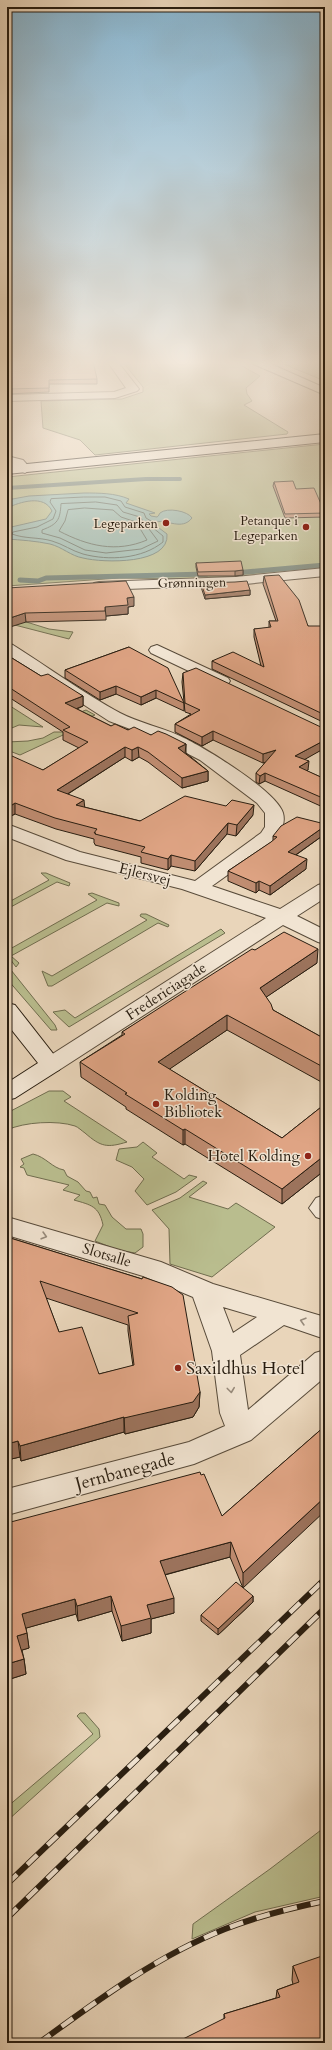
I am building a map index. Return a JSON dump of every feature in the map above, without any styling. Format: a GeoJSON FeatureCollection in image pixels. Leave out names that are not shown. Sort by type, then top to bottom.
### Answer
{"type":"FeatureCollection","features":[{"type":"Feature","properties":{"kind":"street"},"geometry":{"type":"LineString","coordinates":[[7,470],[144,457]]}},
{"type":"Feature","properties":{"kind":"street"},"geometry":{"type":"LineString","coordinates":[[7,460],[19,463],[25,469]]}},
{"type":"Feature","properties":{"kind":"street","name":"Grønningen"},"geometry":{"type":"LineString","coordinates":[[87,587],[163,582],[235,581],[325,572]]}},
{"type":"Feature","properties":{"kind":"street"},"geometry":{"type":"LineString","coordinates":[[7,648],[115,717],[174,739],[206,756],[263,799],[274,813],[274,826],[268,837],[197,888]]}},
{"type":"Feature","properties":{"kind":"street"},"geometry":{"type":"LineString","coordinates":[[157,650],[234,687]]}},
{"type":"Feature","properties":{"kind":"street","name":"Ejlersvej"},"geometry":{"type":"LineString","coordinates":[[7,830],[73,856],[197,888],[284,917],[325,938]]}},
{"type":"Feature","properties":{"kind":"street","name":"Fredericiagade"},"geometry":{"type":"LineString","coordinates":[[7,1093],[284,917],[325,889]]}},
{"type":"Feature","properties":{"kind":"street"},"geometry":{"type":"LineString","coordinates":[[7,1010],[51,1064]]}},
{"type":"Feature","properties":{"kind":"street"},"geometry":{"type":"LineString","coordinates":[[325,1204],[322,1208],[325,1211]]}},
{"type":"Feature","properties":{"kind":"street","name":"Slotsalle"},"geometry":{"type":"LineString","coordinates":[[7,1226],[152,1269],[204,1291],[320,1326],[325,1329]]}},
{"type":"Feature","properties":{"kind":"street"},"geometry":{"type":"LineString","coordinates":[[204,1291],[226,1351],[234,1413],[241,1432]]}},
{"type":"Feature","properties":{"kind":"street"},"geometry":{"type":"LineString","coordinates":[[226,1351],[281,1314]]}},
{"type":"Feature","properties":{"kind":"street","name":"Jernbanegade"},"geometry":{"type":"LineString","coordinates":[[7,1502],[194,1452],[241,1432],[325,1361]]}},
{"type":"Feature","properties":{"kind":"green space","name":"Legeparken"},"geometry":{"type":"Polygon","coordinates":[[[203,457],[325,457],[325,569],[248,576],[186,579],[119,578],[7,586],[7,477],[203,457]]]}},
{"type":"Feature","properties":{"kind":"green space"},"geometry":{"type":"Polygon","coordinates":[[[7,616],[49,629],[73,632],[69,639],[7,623],[7,616]]]}},
{"type":"Feature","properties":{"kind":"green space"},"geometry":{"type":"Polygon","coordinates":[[[7,704],[43,727],[19,725],[7,730],[7,704]]]}},
{"type":"Feature","properties":{"kind":"green space"},"geometry":{"type":"Polygon","coordinates":[[[86,710],[95,715],[82,720],[76,729],[20,755],[7,750],[7,742],[28,741],[43,738],[54,732],[65,732],[65,718],[86,710]]]}},
{"type":"Feature","properties":{"kind":"green space"},"geometry":{"type":"Polygon","coordinates":[[[41,873],[46,873],[70,883],[69,886],[57,882],[7,909],[7,903],[49,880],[41,873]]]}},
{"type":"Feature","properties":{"kind":"green space"},"geometry":{"type":"Polygon","coordinates":[[[92,893],[119,903],[119,906],[107,903],[11,956],[19,963],[16,967],[7,955],[7,947],[10,949],[97,900],[88,894],[92,893]]]}},
{"type":"Feature","properties":{"kind":"green space"},"geometry":{"type":"Polygon","coordinates":[[[141,914],[146,914],[169,925],[168,927],[158,923],[52,986],[48,986],[42,971],[52,976],[147,920],[140,916],[141,914]]]}},
{"type":"Feature","properties":{"kind":"green space"},"geometry":{"type":"Polygon","coordinates":[[[221,929],[225,933],[69,1027],[53,1012],[65,1010],[75,1018],[221,929]]]}},
{"type":"Feature","properties":{"kind":"green space"},"geometry":{"type":"Polygon","coordinates":[[[7,965],[55,1025],[57,1030],[51,1030],[7,979],[7,965]]]}},
{"type":"Feature","properties":{"kind":"green space"},"geometry":{"type":"Polygon","coordinates":[[[49,1091],[63,1091],[71,1097],[64,1101],[127,1142],[114,1145],[100,1144],[76,1127],[59,1123],[22,1125],[7,1130],[7,1113],[49,1091]]]}},
{"type":"Feature","properties":{"kind":"green space"},"geometry":{"type":"Polygon","coordinates":[[[143,1142],[157,1153],[152,1157],[184,1179],[189,1175],[197,1177],[176,1192],[147,1205],[135,1191],[144,1179],[132,1167],[116,1160],[119,1149],[137,1147],[143,1142]]]}},
{"type":"Feature","properties":{"kind":"green space"},"geometry":{"type":"Polygon","coordinates":[[[33,1154],[42,1157],[56,1167],[64,1170],[67,1176],[78,1182],[86,1191],[90,1192],[93,1198],[97,1197],[99,1204],[105,1205],[112,1217],[126,1229],[141,1229],[143,1234],[143,1247],[135,1253],[118,1250],[95,1241],[103,1225],[97,1210],[90,1205],[74,1200],[80,1195],[63,1190],[69,1185],[27,1175],[24,1168],[20,1167],[24,1164],[21,1159],[33,1154]]]}},
{"type":"Feature","properties":{"kind":"green space"},"geometry":{"type":"Polygon","coordinates":[[[203,1181],[207,1183],[189,1197],[228,1209],[236,1203],[275,1227],[212,1277],[170,1264],[169,1229],[152,1210],[180,1198],[203,1181]]]}},
{"type":"Feature","properties":{"kind":"green space"},"geometry":{"type":"Polygon","coordinates":[[[80,1713],[85,1713],[99,1729],[100,1737],[7,1821],[7,1807],[93,1734],[77,1716],[80,1713]]]}},
{"type":"Feature","properties":{"kind":"green space"},"geometry":{"type":"Polygon","coordinates":[[[325,1827],[325,1896],[255,1912],[192,1939],[193,1924],[270,1869],[325,1827]]]}},
{"type":"Feature","properties":{"kind":"water"},"geometry":{"type":"Polygon","coordinates":[[[84,493],[107,494],[124,497],[129,499],[126,503],[155,513],[149,514],[151,516],[157,517],[163,511],[172,510],[186,513],[192,518],[184,524],[156,522],[155,525],[167,534],[165,544],[158,552],[147,557],[134,560],[92,560],[79,557],[50,544],[7,539],[7,528],[46,519],[52,511],[48,506],[38,501],[25,502],[7,508],[7,500],[29,496],[84,493]]]}},
{"type":"Feature","properties":{"kind":"building"},"geometry":{"type":"Polygon","coordinates":[[[293,481],[296,489],[314,488],[325,513],[285,514],[274,482],[293,481]]]}},
{"type":"Feature","properties":{"kind":"building"},"geometry":{"type":"Polygon","coordinates":[[[241,561],[243,570],[235,571],[198,572],[196,563],[241,561]]]}},
{"type":"Feature","properties":{"kind":"building"},"geometry":{"type":"Polygon","coordinates":[[[279,575],[299,600],[308,626],[321,626],[325,632],[325,715],[212,661],[233,652],[264,667],[254,629],[271,627],[269,621],[278,621],[264,576],[279,575]]]}},
{"type":"Feature","properties":{"kind":"building"},"geometry":{"type":"Polygon","coordinates":[[[126,581],[134,597],[127,598],[128,605],[105,607],[105,611],[25,613],[7,619],[7,588],[126,581]]]}},
{"type":"Feature","properties":{"kind":"building"},"geometry":{"type":"Polygon","coordinates":[[[247,581],[250,590],[205,595],[201,583],[235,582],[247,581]]]}},
{"type":"Feature","properties":{"kind":"building"},"geometry":{"type":"Polygon","coordinates":[[[129,647],[168,668],[184,703],[156,690],[141,697],[116,686],[100,692],[65,670],[129,647]]]}},
{"type":"Feature","properties":{"kind":"building"},"geometry":{"type":"Polygon","coordinates":[[[7,655],[41,676],[48,674],[83,696],[65,703],[111,726],[115,724],[128,730],[134,727],[151,735],[158,731],[166,734],[186,744],[178,748],[208,771],[182,778],[148,752],[138,747],[132,750],[125,747],[57,790],[84,800],[76,805],[140,821],[185,796],[226,806],[232,800],[254,805],[237,825],[228,823],[195,861],[171,855],[168,859],[141,852],[145,847],[95,834],[96,833],[94,833],[97,829],[55,818],[15,803],[9,807],[7,806],[7,758],[12,756],[43,770],[88,742],[63,730],[70,727],[7,686],[7,655]]]}},
{"type":"Feature","properties":{"kind":"building"},"geometry":{"type":"Polygon","coordinates":[[[196,668],[325,729],[325,740],[295,756],[309,761],[299,767],[325,779],[325,799],[265,773],[260,776],[256,773],[276,750],[263,754],[213,731],[202,737],[175,724],[200,710],[185,703],[183,673],[196,668]]]}},
{"type":"Feature","properties":{"kind":"building"},"geometry":{"type":"Polygon","coordinates":[[[297,817],[325,824],[325,826],[288,852],[307,859],[270,886],[259,881],[256,883],[228,871],[271,842],[277,837],[273,836],[281,826],[297,817]]]}},
{"type":"Feature","properties":{"kind":"building"},"geometry":{"type":"Polygon","coordinates":[[[284,932],[318,949],[260,988],[271,1004],[273,1010],[325,1039],[325,1068],[227,1015],[158,1062],[282,1138],[325,1104],[325,1155],[282,1189],[125,1094],[127,1093],[80,1062],[125,1034],[122,1032],[178,996],[252,949],[255,950],[284,932]]]}},
{"type":"Feature","properties":{"kind":"building"},"geometry":{"type":"Polygon","coordinates":[[[7,1237],[142,1279],[143,1277],[172,1287],[183,1295],[200,1392],[193,1402],[124,1417],[20,1446],[18,1441],[7,1444],[7,1237]],[[40,1281],[59,1332],[82,1327],[99,1374],[134,1365],[128,1316],[138,1313],[40,1281]]]}},
{"type":"Feature","properties":{"kind":"building"},"geometry":{"type":"Polygon","coordinates":[[[325,1426],[325,1497],[243,1573],[231,1542],[160,1561],[174,1598],[147,1605],[151,1618],[121,1626],[111,1596],[77,1606],[75,1599],[22,1614],[27,1633],[17,1636],[24,1659],[7,1664],[7,1523],[200,1472],[201,1475],[204,1474],[222,1516],[325,1426]]]}},
{"type":"Feature","properties":{"kind":"building"},"geometry":{"type":"Polygon","coordinates":[[[236,1582],[253,1596],[218,1629],[201,1615],[236,1582]]]}},
{"type":"Feature","properties":{"kind":"building"},"geometry":{"type":"Polygon","coordinates":[[[325,1955],[325,2043],[175,2043],[225,2018],[224,2014],[280,1997],[277,1990],[299,1982],[293,1966],[325,1955]]]}},
{"type":"Feature","properties":{"kind":"waterway"},"geometry":{"type":"LineString","coordinates":[[7,488],[146,479],[180,479]]}},
{"type":"Feature","properties":{"kind":"waterway"},"geometry":{"type":"LineString","coordinates":[[235,573],[325,565]]}},
{"type":"Feature","properties":{"kind":"waterway"},"geometry":{"type":"LineString","coordinates":[[20,580],[38,581],[46,578],[207,574]]}},
{"type":"Feature","properties":{"kind":"railway"},"geometry":{"type":"LineString","coordinates":[[7,1884],[325,1579]]}},
{"type":"Feature","properties":{"kind":"railway"},"geometry":{"type":"LineString","coordinates":[[7,1918],[325,1608]]}},
{"type":"Feature","properties":{"kind":"railway"},"geometry":{"type":"LineString","coordinates":[[39,2043],[129,1980],[176,1952],[200,1940],[225,1929],[262,1916],[325,1901]]}},
{"type":"Feature","properties":{"kind":"place","name":"Legeparken"},"geometry":{"type":"Point","coordinates":[166,523]}},
{"type":"Feature","properties":{"kind":"place","name":"Petanque i Legeparken"},"geometry":{"type":"Point","coordinates":[306,527]}},
{"type":"Feature","properties":{"kind":"place","name":"Kolding Bibliotek"},"geometry":{"type":"Point","coordinates":[156,1104]}},
{"type":"Feature","properties":{"kind":"place","name":"Hotel Kolding"},"geometry":{"type":"Point","coordinates":[308,1156]}},
{"type":"Feature","properties":{"kind":"place","name":"Saxildhus Hotel"},"geometry":{"type":"Point","coordinates":[178,1368]}}]}
